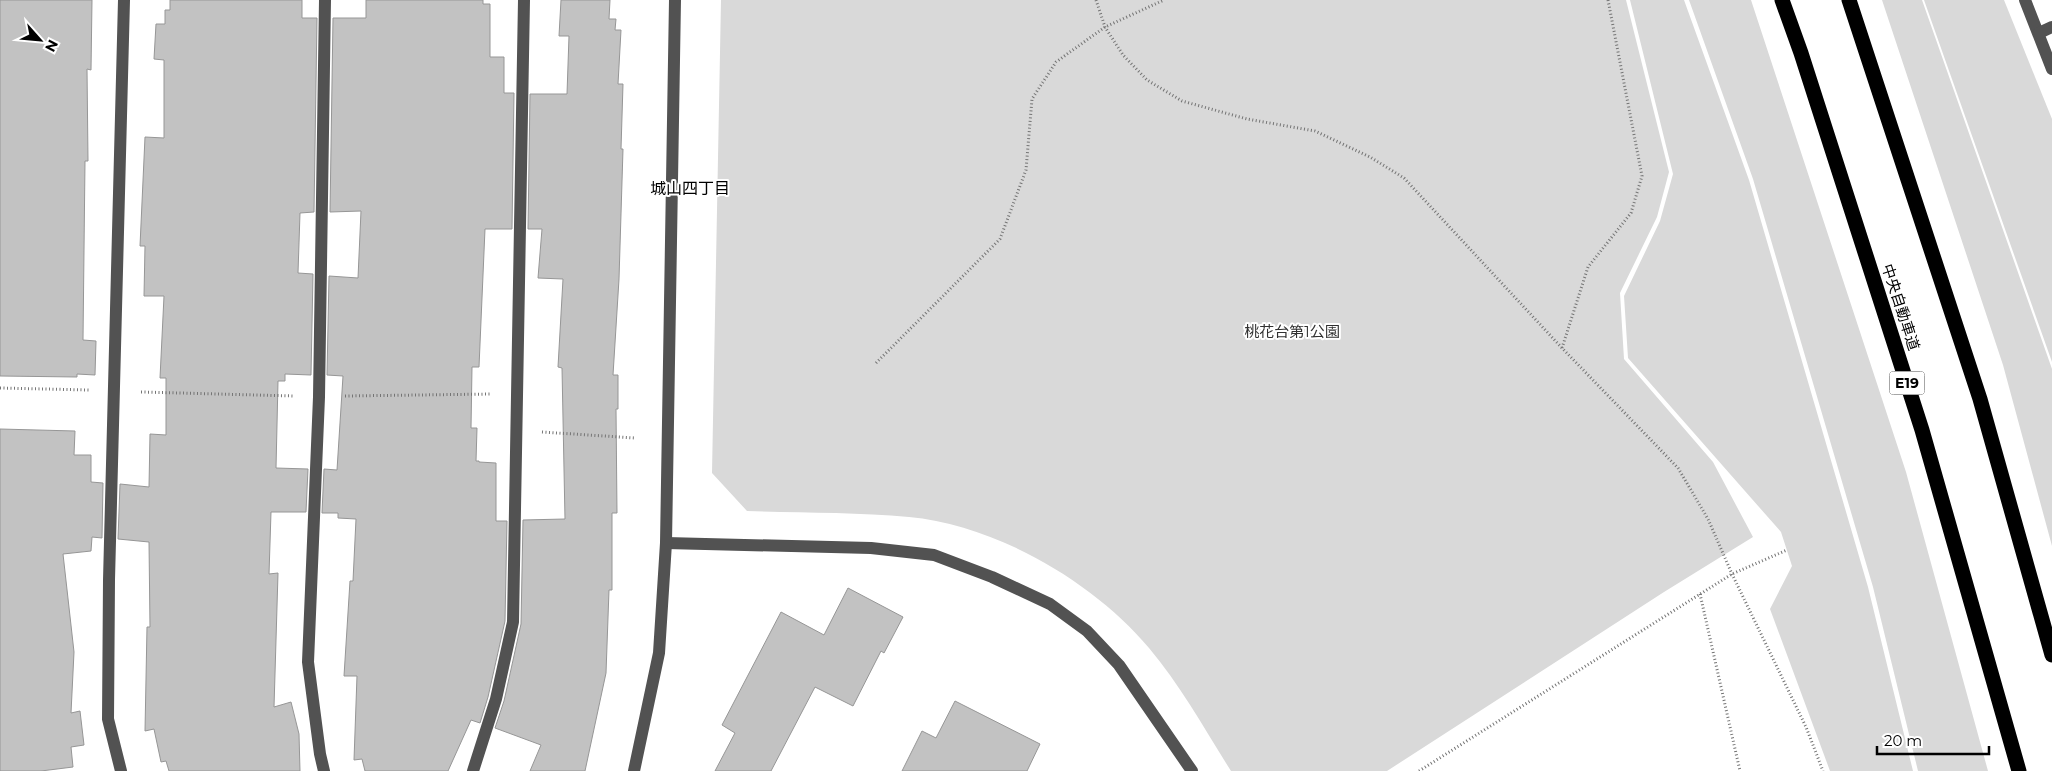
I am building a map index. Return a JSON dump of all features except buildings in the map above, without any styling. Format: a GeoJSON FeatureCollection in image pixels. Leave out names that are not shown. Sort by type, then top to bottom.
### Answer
{"type":"FeatureCollection","features":[{"type":"Feature","properties":{"kind":"highway","name":"中央自動車道"},"geometry":{"type":"LineString","coordinates":[[1782,0],[1804,62],[1922,430],[2019,771]]}},
{"type":"Feature","properties":{"kind":"highway"},"geometry":{"type":"LineString","coordinates":[[1848,0],[1980,399],[2052,655]]}},
{"type":"Feature","properties":{"kind":"street"},"geometry":{"type":"LineString","coordinates":[[121,771],[108,719],[109,580],[124,0]]}},
{"type":"Feature","properties":{"kind":"street"},"geometry":{"type":"LineString","coordinates":[[324,771],[308,662],[319,397],[325,0]]}},
{"type":"Feature","properties":{"kind":"street"},"geometry":{"type":"LineString","coordinates":[[473,771],[496,699],[513,622],[524,0]]}},
{"type":"Feature","properties":{"kind":"street"},"geometry":{"type":"LineString","coordinates":[[634,771],[659,653],[666,543],[675,0]]}},
{"type":"Feature","properties":{"kind":"street"},"geometry":{"type":"LineString","coordinates":[[2026,0],[2052,69]]}},
{"type":"Feature","properties":{"kind":"street"},"geometry":{"type":"LineString","coordinates":[[2039,33],[2052,27]]}},
{"type":"Feature","properties":{"kind":"street"},"geometry":{"type":"LineString","coordinates":[[666,543],[870,548],[934,556],[992,577],[1050,604],[1087,631],[1119,665],[1192,771]]}},
{"type":"Feature","properties":{"kind":"path"},"geometry":{"type":"LineString","coordinates":[[1096,0],[1105,28],[1123,55],[1147,80],[1182,101],[1247,119],[1315,131],[1370,157],[1404,178],[1562,348],[1678,468],[1708,519],[1732,574],[1806,727],[1823,771]]}},
{"type":"Feature","properties":{"kind":"path"},"geometry":{"type":"LineString","coordinates":[[876,364],[1000,239],[1026,170],[1032,99],[1056,62],[1105,28],[1164,0]]}},
{"type":"Feature","properties":{"kind":"path"},"geometry":{"type":"LineString","coordinates":[[1562,348],[1588,267],[1631,213],[1642,176],[1608,0]]}},
{"type":"Feature","properties":{"kind":"path"},"geometry":{"type":"LineString","coordinates":[[0,388],[319,397],[517,394]]}},
{"type":"Feature","properties":{"kind":"path"},"geometry":{"type":"LineString","coordinates":[[516,430],[635,438]]}},
{"type":"Feature","properties":{"kind":"path"},"geometry":{"type":"LineString","coordinates":[[1420,771],[1732,574],[1787,550]]}},
{"type":"Feature","properties":{"kind":"path"},"geometry":{"type":"LineString","coordinates":[[1700,594],[1740,771]]}},
{"type":"Feature","properties":{"kind":"green space","name":"桃花台第1公園"},"geometry":{"type":"Polygon","coordinates":[[[721,0],[1626,0],[1669,172],[1657,217],[1620,293],[1624,359],[1713,462],[1753,537],[1664,592],[1387,771],[1231,771],[1182,693],[1149,648],[1101,601],[1041,561],[1009,545],[942,522],[889,515],[747,511],[712,473],[721,0]]]}},
{"type":"Feature","properties":{"kind":"green space"},"geometry":{"type":"Polygon","coordinates":[[[1630,0],[1684,0],[1749,180],[1868,587],[1913,771],[1830,771],[1770,609],[1792,566],[1781,532],[1628,358],[1624,296],[1660,221],[1673,174],[1630,0]]]}},
{"type":"Feature","properties":{"kind":"green space"},"geometry":{"type":"Polygon","coordinates":[[[1689,0],[1751,0],[1906,472],[1988,771],[1918,771],[1873,587],[1753,179],[1689,0]]]}},
{"type":"Feature","properties":{"kind":"green space"},"geometry":{"type":"Polygon","coordinates":[[[1882,0],[1922,0],[2052,369],[2052,546],[2003,365],[1882,0]]]}},
{"type":"Feature","properties":{"kind":"green space"},"geometry":{"type":"Polygon","coordinates":[[[1924,0],[2004,0],[2052,119],[2052,362],[1924,0]]]}},
{"type":"Feature","properties":{"kind":"district","name":"城山四丁目"},"geometry":{"type":"Point","coordinates":[690,188]}}]}
